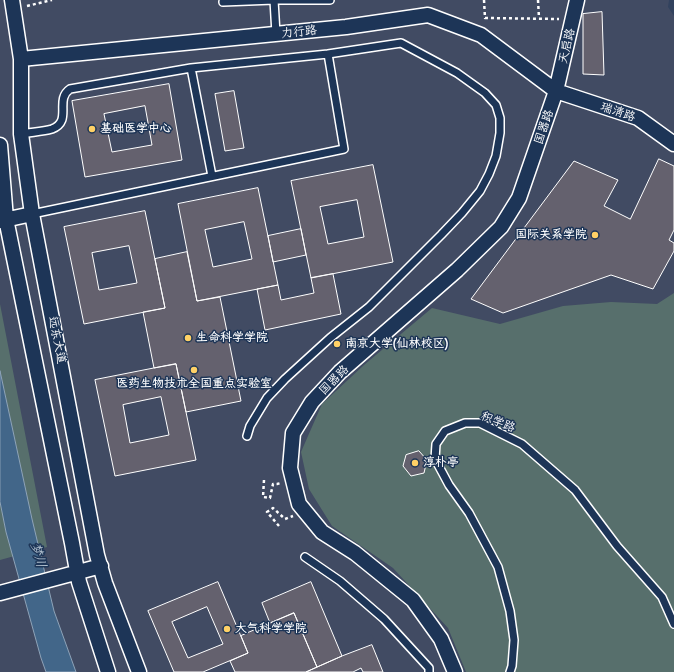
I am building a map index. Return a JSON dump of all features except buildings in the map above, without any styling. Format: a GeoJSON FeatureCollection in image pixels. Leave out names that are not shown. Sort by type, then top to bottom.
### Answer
{"type":"FeatureCollection","features":[{"type":"Feature","properties":{"kind":"street","name":"天启路"},"geometry":{"type":"LineString","coordinates":[[556,91],[577,0]]}},
{"type":"Feature","properties":{"kind":"street","name":"远东大道"},"geometry":{"type":"LineString","coordinates":[[13,5],[20,59],[20,134],[32,214],[100,566],[139,672]]}},
{"type":"Feature","properties":{"kind":"street","name":"力行路"},"geometry":{"type":"LineString","coordinates":[[20,59],[346,27],[428,15],[481,35],[556,91]]}},
{"type":"Feature","properties":{"kind":"street","name":"瑞清路"},"geometry":{"type":"LineString","coordinates":[[556,91],[638,118],[674,144]]}},
{"type":"Feature","properties":{"kind":"street","name":"国器路"},"geometry":{"type":"LineString","coordinates":[[455,672],[441,639],[413,600],[355,553],[322,532],[299,504],[290,468],[293,433],[312,402],[340,372],[457,270],[501,227],[519,198],[556,91]]}},
{"type":"Feature","properties":{"kind":"street"},"geometry":{"type":"LineString","coordinates":[[0,145],[3,220],[71,535],[77,573],[108,672]]}},
{"type":"Feature","properties":{"kind":"street"},"geometry":{"type":"LineString","coordinates":[[3,220],[32,214]]}},
{"type":"Feature","properties":{"kind":"street"},"geometry":{"type":"LineString","coordinates":[[6,592],[100,566]]}},
{"type":"Feature","properties":{"kind":"lane"},"geometry":{"type":"LineString","coordinates":[[274,0],[276,34]]}},
{"type":"Feature","properties":{"kind":"lane"},"geometry":{"type":"LineString","coordinates":[[223,2],[330,0]]}},
{"type":"Feature","properties":{"kind":"lane"},"geometry":{"type":"LineString","coordinates":[[20,134],[52,128],[60,124],[64,115],[62,102],[63,97],[70,89],[191,68],[328,54],[401,43],[457,72],[485,93],[496,105],[500,118],[500,133],[496,156],[480,191],[462,214],[369,306],[285,378],[267,398],[250,426],[247,436]]}},
{"type":"Feature","properties":{"kind":"lane"},"geometry":{"type":"LineString","coordinates":[[32,214],[344,149],[328,54]]}},
{"type":"Feature","properties":{"kind":"lane"},"geometry":{"type":"LineString","coordinates":[[191,68],[212,176]]}},
{"type":"Feature","properties":{"kind":"lane","name":"积学路"},"geometry":{"type":"LineString","coordinates":[[510,672],[512,666],[514,640],[510,611],[498,567],[469,513],[449,486],[435,459],[436,444],[445,431],[465,422],[480,423],[522,444],[575,490],[617,546],[662,597],[674,624]]}},
{"type":"Feature","properties":{"kind":"lane"},"geometry":{"type":"LineString","coordinates":[[305,557],[340,581],[384,619],[429,668],[430,672]]}},
{"type":"Feature","properties":{"kind":"path"},"geometry":{"type":"LineString","coordinates":[[13,5],[52,0]]}},
{"type":"Feature","properties":{"kind":"path"},"geometry":{"type":"LineString","coordinates":[[484,0],[485,18],[573,19]]}},
{"type":"Feature","properties":{"kind":"path"},"geometry":{"type":"LineString","coordinates":[[538,0],[539,18]]}},
{"type":"Feature","properties":{"kind":"path"},"geometry":{"type":"LineString","coordinates":[[264,480],[263,497],[270,498],[273,484],[277,484],[292,478]]}},
{"type":"Feature","properties":{"kind":"path"},"geometry":{"type":"LineString","coordinates":[[279,526],[267,512],[273,508],[285,519],[304,510]]}},
{"type":"Feature","properties":{"kind":"shaded area","name":"南京大学(仙林校区)"},"geometry":{"type":"Polygon","coordinates":[[[0,0],[669,0],[668,7],[674,16],[674,672],[0,672],[0,0]]]}},
{"type":"Feature","properties":{"kind":"green space"},"geometry":{"type":"Polygon","coordinates":[[[674,293],[674,672],[466,672],[448,628],[393,568],[332,526],[309,489],[301,452],[322,404],[364,365],[432,308],[500,324],[563,306],[611,302],[657,304],[674,293]]]}},
{"type":"Feature","properties":{"kind":"green space"},"geometry":{"type":"Polygon","coordinates":[[[0,304],[47,547],[0,560],[0,304]]]}},
{"type":"Feature","properties":{"kind":"water","name":"梦川"},"geometry":{"type":"Polygon","coordinates":[[[0,371],[32,519],[54,611],[76,672],[46,672],[6,532],[0,502],[0,371]]]}},
{"type":"Feature","properties":{"kind":"place","name":"基础医学中心"},"geometry":{"type":"Point","coordinates":[92,129]}},
{"type":"Feature","properties":{"kind":"place","name":"国际关系学院"},"geometry":{"type":"Point","coordinates":[595,235]}},
{"type":"Feature","properties":{"kind":"place","name":"生命科学学院"},"geometry":{"type":"Point","coordinates":[188,338]}},
{"type":"Feature","properties":{"kind":"place","name":"南京大学(仙林校区)"},"geometry":{"type":"Point","coordinates":[337,344]}},
{"type":"Feature","properties":{"kind":"place","name":"医药生物技术全国重点实验室"},"geometry":{"type":"Point","coordinates":[194,370]}},
{"type":"Feature","properties":{"kind":"place","name":"淳朴亭"},"geometry":{"type":"Point","coordinates":[415,463]}},
{"type":"Feature","properties":{"kind":"place","name":"大气科学学院"},"geometry":{"type":"Point","coordinates":[227,629]}}]}
